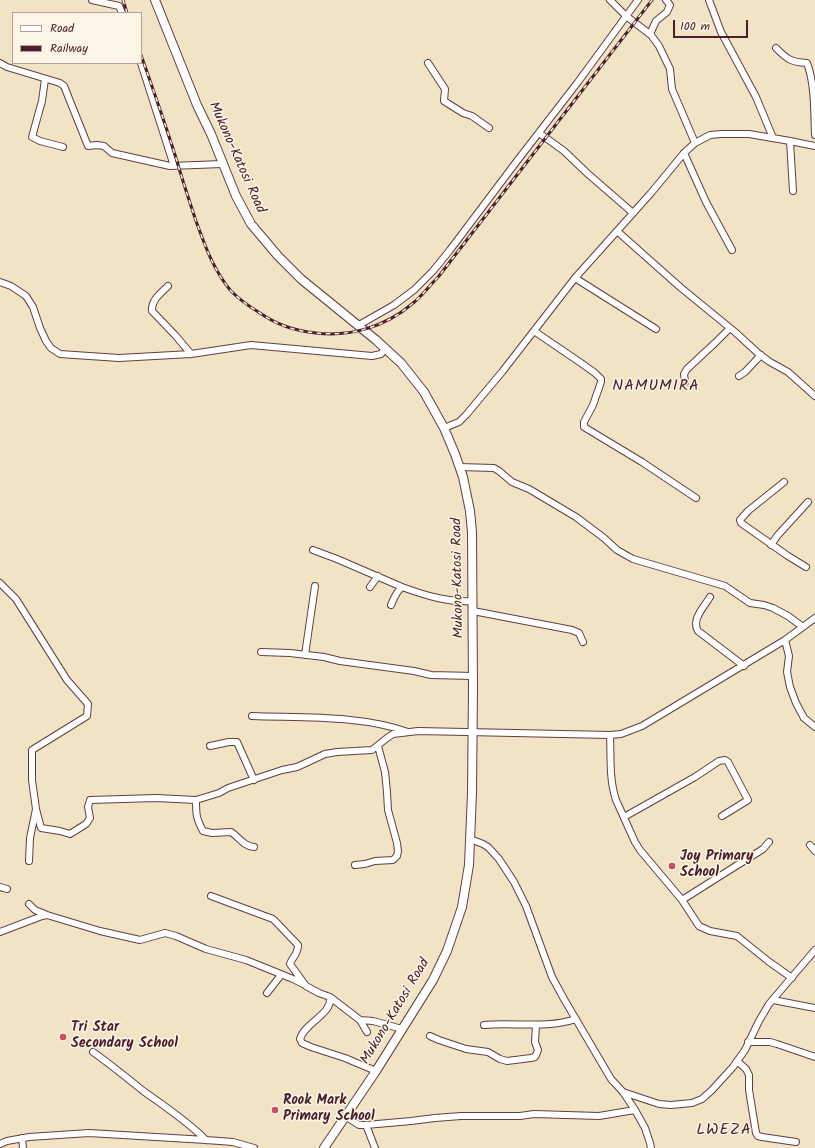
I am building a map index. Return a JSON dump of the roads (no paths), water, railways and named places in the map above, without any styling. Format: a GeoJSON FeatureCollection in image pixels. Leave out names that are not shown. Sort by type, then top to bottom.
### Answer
{"type":"FeatureCollection","features":[{"type":"Feature","properties":{"kind":"main road","name":"Mukono-Katosi Road"},"geometry":{"type":"LineString","coordinates":[[155,0],[222,164],[236,196],[251,224],[289,268],[385,348],[401,363],[417,382],[444,428],[463,477],[470,512],[472,532],[473,601],[472,793],[467,881],[462,907],[454,932],[433,980],[324,1148]]}},
{"type":"Feature","properties":{"kind":"street"},"geometry":{"type":"LineString","coordinates":[[92,0],[118,3]]}},
{"type":"Feature","properties":{"kind":"street"},"geometry":{"type":"LineString","coordinates":[[610,0],[626,16],[650,34],[659,46],[670,69],[672,88],[696,143]]}},
{"type":"Feature","properties":{"kind":"street"},"geometry":{"type":"LineString","coordinates":[[358,325],[394,305],[414,290],[433,271],[578,82],[638,0]]}},
{"type":"Feature","properties":{"kind":"street"},"geometry":{"type":"LineString","coordinates":[[650,34],[656,21],[667,12],[670,5],[666,0]]}},
{"type":"Feature","properties":{"kind":"street"},"geometry":{"type":"LineString","coordinates":[[709,0],[721,32],[756,97],[773,138]]}},
{"type":"Feature","properties":{"kind":"street"},"geometry":{"type":"LineString","coordinates":[[776,48],[786,58],[795,62],[807,63],[810,69],[814,84],[815,135]]}},
{"type":"Feature","properties":{"kind":"street"},"geometry":{"type":"LineString","coordinates":[[428,63],[445,89],[444,101],[463,113],[472,116],[489,128]]}},
{"type":"Feature","properties":{"kind":"street"},"geometry":{"type":"LineString","coordinates":[[0,64],[60,83],[66,89],[88,146],[104,146],[112,153],[163,165],[222,164]]}},
{"type":"Feature","properties":{"kind":"street"},"geometry":{"type":"LineString","coordinates":[[141,64],[174,166]]}},
{"type":"Feature","properties":{"kind":"street"},"geometry":{"type":"LineString","coordinates":[[45,79],[42,101],[32,137],[40,142],[63,147]]}},
{"type":"Feature","properties":{"kind":"street"},"geometry":{"type":"LineString","coordinates":[[539,133],[564,151],[633,213]]}},
{"type":"Feature","properties":{"kind":"street"},"geometry":{"type":"LineString","coordinates":[[444,428],[459,422],[466,415],[502,372],[575,278],[651,193],[684,152],[696,143],[710,136],[721,134],[749,134],[815,146]]}},
{"type":"Feature","properties":{"kind":"street"},"geometry":{"type":"LineString","coordinates":[[790,141],[793,190]]}},
{"type":"Feature","properties":{"kind":"street"},"geometry":{"type":"LineString","coordinates":[[684,152],[706,202],[732,250]]}},
{"type":"Feature","properties":{"kind":"street"},"geometry":{"type":"LineString","coordinates":[[617,231],[680,287],[761,355],[788,372],[815,396]]}},
{"type":"Feature","properties":{"kind":"street"},"geometry":{"type":"LineString","coordinates":[[575,278],[656,329]]}},
{"type":"Feature","properties":{"kind":"street"},"geometry":{"type":"LineString","coordinates":[[0,282],[11,286],[26,296],[33,307],[46,341],[51,348],[60,354],[118,358],[191,354],[251,345],[372,356],[381,354],[385,348]]}},
{"type":"Feature","properties":{"kind":"street"},"geometry":{"type":"LineString","coordinates":[[168,286],[154,300],[151,305],[152,311],[191,354]]}},
{"type":"Feature","properties":{"kind":"street"},"geometry":{"type":"LineString","coordinates":[[685,382],[684,374],[687,369],[730,328]]}},
{"type":"Feature","properties":{"kind":"street"},"geometry":{"type":"LineString","coordinates":[[534,331],[596,373],[601,379],[593,405],[584,422],[584,427],[642,462],[696,498]]}},
{"type":"Feature","properties":{"kind":"street"},"geometry":{"type":"LineString","coordinates":[[739,376],[745,372],[761,355]]}},
{"type":"Feature","properties":{"kind":"street"},"geometry":{"type":"LineString","coordinates":[[459,467],[494,468],[512,482],[534,491],[576,517],[617,550],[633,558],[725,586],[750,603],[773,608],[788,616],[803,627]]}},
{"type":"Feature","properties":{"kind":"street"},"geometry":{"type":"LineString","coordinates":[[784,482],[748,511],[740,520],[741,523],[771,545],[806,567]]}},
{"type":"Feature","properties":{"kind":"street"},"geometry":{"type":"LineString","coordinates":[[771,545],[777,536],[808,502]]}},
{"type":"Feature","properties":{"kind":"street"},"geometry":{"type":"LineString","coordinates":[[313,550],[337,558],[420,594],[463,602],[473,601]]}},
{"type":"Feature","properties":{"kind":"street"},"geometry":{"type":"LineString","coordinates":[[370,587],[378,576]]}},
{"type":"Feature","properties":{"kind":"street"},"geometry":{"type":"LineString","coordinates":[[0,583],[16,599],[67,680],[88,704],[87,716],[32,750],[32,780],[36,809],[41,828],[70,834],[86,824],[90,818],[88,807],[90,800],[131,798],[196,800],[297,767],[324,754],[372,750],[393,734],[418,731],[621,734],[642,726],[744,666],[786,640],[815,618]]}},
{"type":"Feature","properties":{"kind":"street"},"geometry":{"type":"LineString","coordinates":[[305,655],[315,586]]}},
{"type":"Feature","properties":{"kind":"street"},"geometry":{"type":"LineString","coordinates":[[391,605],[394,596],[402,587]]}},
{"type":"Feature","properties":{"kind":"street"},"geometry":{"type":"LineString","coordinates":[[710,598],[696,620],[696,627],[698,631],[744,666]]}},
{"type":"Feature","properties":{"kind":"street"},"geometry":{"type":"LineString","coordinates":[[473,611],[572,630],[579,633],[583,642]]}},
{"type":"Feature","properties":{"kind":"street"},"geometry":{"type":"LineString","coordinates":[[786,640],[789,656],[787,672],[791,691],[804,718],[815,727]]}},
{"type":"Feature","properties":{"kind":"street"},"geometry":{"type":"LineString","coordinates":[[261,652],[305,655],[414,671],[431,675],[473,676]]}},
{"type":"Feature","properties":{"kind":"street"},"geometry":{"type":"LineString","coordinates":[[252,716],[323,718],[368,722],[394,726],[410,732]]}},
{"type":"Feature","properties":{"kind":"street"},"geometry":{"type":"LineString","coordinates":[[610,735],[612,782],[616,800],[640,850],[682,900],[699,926],[710,931],[737,936],[792,978]]}},
{"type":"Feature","properties":{"kind":"street"},"geometry":{"type":"LineString","coordinates":[[210,746],[237,742],[254,780]]}},
{"type":"Feature","properties":{"kind":"street"},"geometry":{"type":"LineString","coordinates":[[355,865],[393,860],[395,859],[398,851],[388,810],[385,772],[378,746]]}},
{"type":"Feature","properties":{"kind":"street"},"geometry":{"type":"LineString","coordinates":[[624,817],[696,777],[719,761],[725,760],[728,762],[748,800],[722,816]]}},
{"type":"Feature","properties":{"kind":"street"},"geometry":{"type":"LineString","coordinates":[[196,800],[196,814],[203,831],[212,833],[231,832],[244,844],[254,847]]}},
{"type":"Feature","properties":{"kind":"street"},"geometry":{"type":"LineString","coordinates":[[29,861],[30,838],[36,809]]}},
{"type":"Feature","properties":{"kind":"street"},"geometry":{"type":"LineString","coordinates":[[470,839],[488,847],[499,859],[514,882],[526,906],[552,977],[599,1060],[611,1079],[623,1092],[635,1110],[645,1128],[651,1148]]}},
{"type":"Feature","properties":{"kind":"street"},"geometry":{"type":"LineString","coordinates":[[682,900],[747,859],[770,842]]}},
{"type":"Feature","properties":{"kind":"street"},"geometry":{"type":"LineString","coordinates":[[810,845],[815,851]]}},
{"type":"Feature","properties":{"kind":"street"},"geometry":{"type":"LineString","coordinates":[[0,887],[7,890]]}},
{"type":"Feature","properties":{"kind":"street"},"geometry":{"type":"LineString","coordinates":[[211,896],[268,917],[277,923],[298,945],[296,954],[290,963],[306,986]]}},
{"type":"Feature","properties":{"kind":"street"},"geometry":{"type":"LineString","coordinates":[[29,904],[35,910],[47,915],[100,931],[140,940],[164,933],[176,936],[206,949],[246,960],[293,979],[319,993],[330,997],[360,1020],[367,1032]]}},
{"type":"Feature","properties":{"kind":"street"},"geometry":{"type":"LineString","coordinates":[[0,932],[47,915]]}},
{"type":"Feature","properties":{"kind":"street"},"geometry":{"type":"LineString","coordinates":[[623,1092],[659,1104],[671,1105],[692,1103],[702,1098],[712,1090],[737,1061],[745,1050],[759,1021],[773,1000],[815,950]]}},
{"type":"Feature","properties":{"kind":"street"},"geometry":{"type":"LineString","coordinates":[[267,993],[281,975]]}},
{"type":"Feature","properties":{"kind":"street"},"geometry":{"type":"LineString","coordinates":[[330,997],[331,1002],[328,1008],[302,1032],[300,1041],[311,1048],[345,1058],[376,1070]]}},
{"type":"Feature","properties":{"kind":"street"},"geometry":{"type":"LineString","coordinates":[[773,1000],[815,1008]]}},
{"type":"Feature","properties":{"kind":"street"},"geometry":{"type":"LineString","coordinates":[[484,1025],[536,1025],[576,1018]]}},
{"type":"Feature","properties":{"kind":"street"},"geometry":{"type":"LineString","coordinates":[[360,1020],[373,1021],[402,1029]]}},
{"type":"Feature","properties":{"kind":"street"},"geometry":{"type":"LineString","coordinates":[[430,1036],[466,1048],[488,1052],[506,1061],[535,1057],[538,1050],[535,1042],[536,1025]]}},
{"type":"Feature","properties":{"kind":"street"},"geometry":{"type":"LineString","coordinates":[[748,1042],[777,1044],[815,1057]]}},
{"type":"Feature","properties":{"kind":"street"},"geometry":{"type":"LineString","coordinates":[[93,1052],[180,1116],[206,1140]]}},
{"type":"Feature","properties":{"kind":"street"},"geometry":{"type":"LineString","coordinates":[[737,1061],[746,1069],[749,1075],[749,1090],[757,1135],[796,1142]]}},
{"type":"Feature","properties":{"kind":"street"},"geometry":{"type":"LineString","coordinates":[[345,1116],[359,1125],[366,1125],[461,1116],[520,1116],[534,1114],[599,1116],[635,1110]]}},
{"type":"Feature","properties":{"kind":"street"},"geometry":{"type":"LineString","coordinates":[[366,1125],[375,1148]]}},
{"type":"Feature","properties":{"kind":"street"},"geometry":{"type":"LineString","coordinates":[[0,1144],[22,1138],[89,1133],[233,1142],[254,1148]]}},
{"type":"Feature","properties":{"kind":"street"},"geometry":{"type":"LineString","coordinates":[[22,1138],[23,1148]]}},
{"type":"Feature","properties":{"kind":"railway"},"geometry":{"type":"LineString","coordinates":[[123,0],[127,12]]}},
{"type":"Feature","properties":{"kind":"railway"},"geometry":{"type":"LineString","coordinates":[[142,58],[168,132],[199,230],[210,258],[231,291],[245,303],[266,317],[294,329],[329,334],[354,332],[367,329],[390,319],[402,312],[423,294],[439,276],[652,0]]}},
{"type":"Feature","properties":{"kind":"place","name":"Joy Primary School"},"geometry":{"type":"Point","coordinates":[672,866]}},
{"type":"Feature","properties":{"kind":"place","name":"Tri Star Secondary School"},"geometry":{"type":"Point","coordinates":[63,1037]}},
{"type":"Feature","properties":{"kind":"place","name":"Rook Mark Primary School"},"geometry":{"type":"Point","coordinates":[275,1110]}},
{"type":"Feature","properties":{"kind":"district","name":"NAMUMIRA"},"geometry":{"type":"Point","coordinates":[656,387]}},
{"type":"Feature","properties":{"kind":"district","name":"LWEZA"},"geometry":{"type":"Point","coordinates":[724,1131]}}]}
